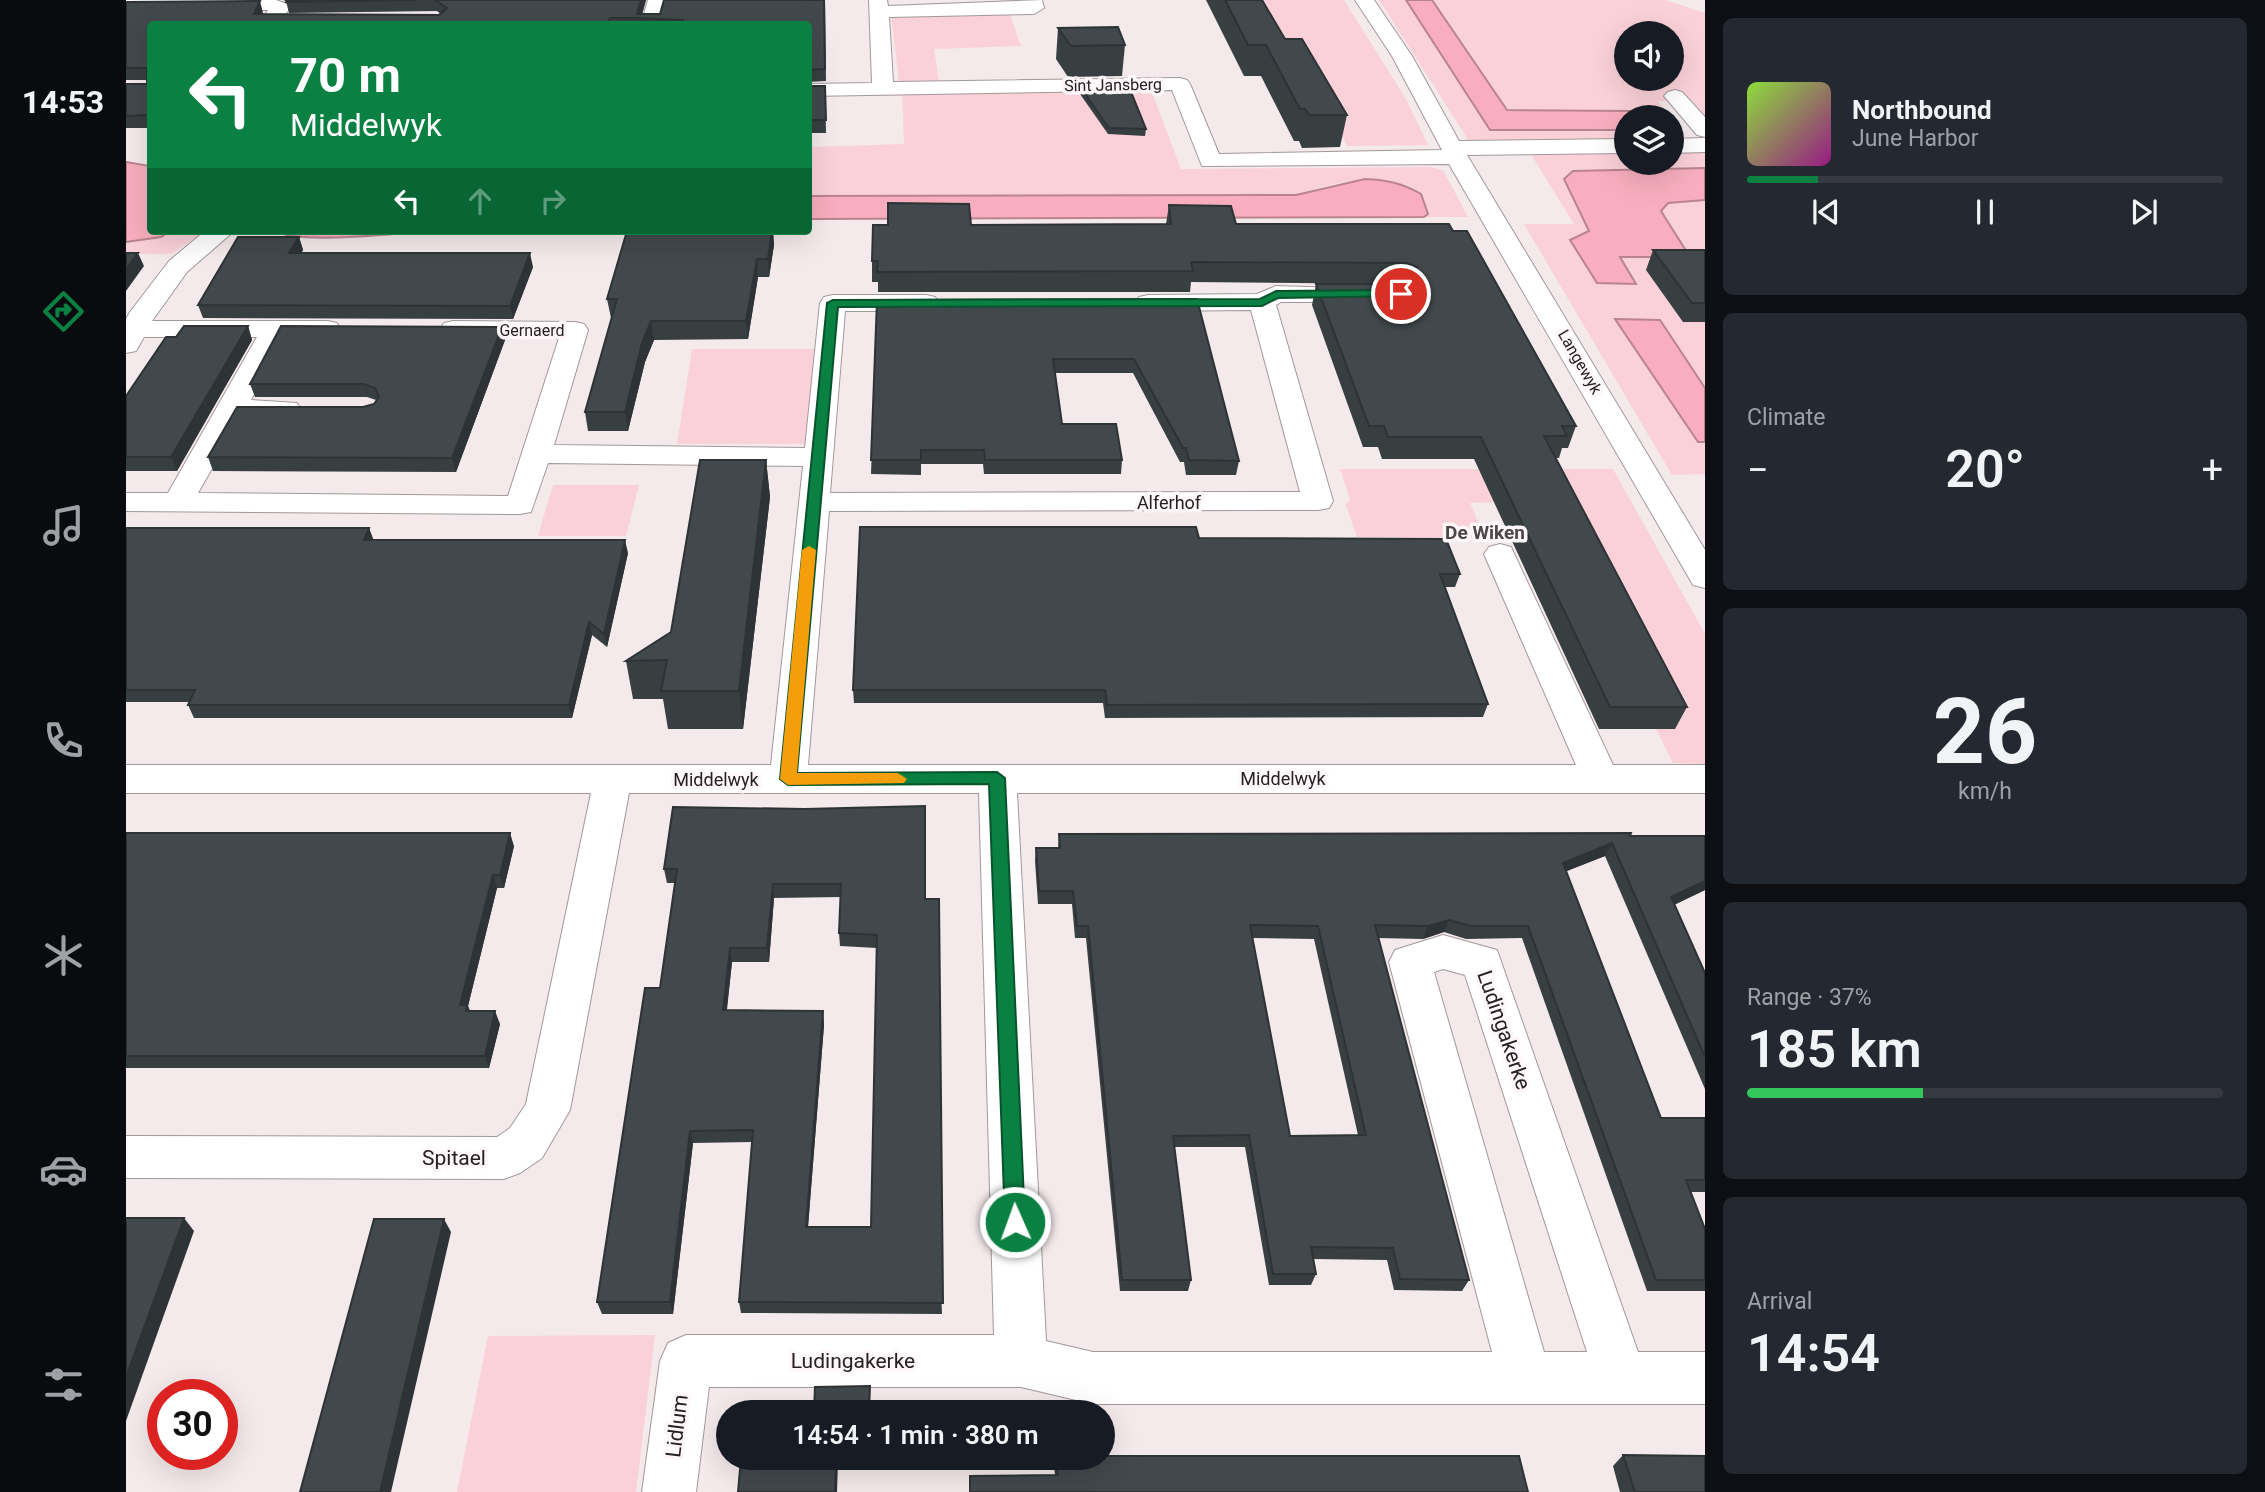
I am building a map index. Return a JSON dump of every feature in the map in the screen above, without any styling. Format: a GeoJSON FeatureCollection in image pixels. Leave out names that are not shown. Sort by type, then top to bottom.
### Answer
{"type":"FeatureCollection","features":[{"type":"Feature","properties":{"kind":"street"},"geometry":{"type":"LineString","coordinates":[[653,21],[657,0]]}},
{"type":"Feature","properties":{"kind":"street"},"geometry":{"type":"LineString","coordinates":[[883,89],[878,6],[1034,8],[1032,0]]}},
{"type":"Feature","properties":{"kind":"street","name":"Langewyk"},"geometry":{"type":"LineString","coordinates":[[1364,0],[1387,28],[1455,153],[1498,221],[1705,578]]}},
{"type":"Feature","properties":{"kind":"street"},"geometry":{"type":"LineString","coordinates":[[126,5],[266,3],[280,8],[270,21]]}},
{"type":"Feature","properties":{"kind":"street","name":"Sint Jansberg"},"geometry":{"type":"LineString","coordinates":[[812,90],[1180,84],[1210,161],[1455,153]]}},
{"type":"Feature","properties":{"kind":"street"},"geometry":{"type":"LineString","coordinates":[[1675,96],[1705,130]]}},
{"type":"Feature","properties":{"kind":"street"},"geometry":{"type":"LineString","coordinates":[[1684,146],[1705,145]]}},
{"type":"Feature","properties":{"kind":"street"},"geometry":{"type":"LineString","coordinates":[[1455,153],[1614,146]]}},
{"type":"Feature","properties":{"kind":"street"},"geometry":{"type":"LineString","coordinates":[[133,326],[181,260],[215,235]]}},
{"type":"Feature","properties":{"kind":"street"},"geometry":{"type":"LineString","coordinates":[[1127,303],[1262,302],[1276,294],[1387,294]]}},
{"type":"Feature","properties":{"kind":"street","name":"Alferhof"},"geometry":{"type":"LineString","coordinates":[[813,502],[1318,501],[1262,302]]}},
{"type":"Feature","properties":{"kind":"street"},"geometry":{"type":"LineString","coordinates":[[788,779],[833,303],[953,303]]}},
{"type":"Feature","properties":{"kind":"street"},"geometry":{"type":"LineString","coordinates":[[133,326],[355,329]]}},
{"type":"Feature","properties":{"kind":"street"},"geometry":{"type":"LineString","coordinates":[[177,503],[275,329]]}},
{"type":"Feature","properties":{"kind":"street","name":"Gernaerd"},"geometry":{"type":"LineString","coordinates":[[126,502],[520,505],[575,330],[423,329]]}},
{"type":"Feature","properties":{"kind":"street"},"geometry":{"type":"LineString","coordinates":[[232,409],[313,409]]}},
{"type":"Feature","properties":{"kind":"street"},"geometry":{"type":"LineString","coordinates":[[536,454],[818,457]]}},
{"type":"Feature","properties":{"kind":"street"},"geometry":{"type":"LineString","coordinates":[[1500,555],[1601,778]]}},
{"type":"Feature","properties":{"kind":"street"},"geometry":{"type":"LineString","coordinates":[[997,778],[1021,1361]]}},
{"type":"Feature","properties":{"kind":"street","name":"Middelwyk"},"geometry":{"type":"LineString","coordinates":[[126,779],[1705,779]]}},
{"type":"Feature","properties":{"kind":"street","name":"Spitael"},"geometry":{"type":"LineString","coordinates":[[126,1157],[504,1158],[526,1143],[547,1110],[612,779]]}},
{"type":"Feature","properties":{"kind":"street","name":"Ludingakerke"},"geometry":{"type":"LineString","coordinates":[[1525,1377],[1410,962],[1443,952],[1482,962],[1622,1377]]}},
{"type":"Feature","properties":{"kind":"street","name":"Ludingakerke"},"geometry":{"type":"LineString","coordinates":[[686,1361],[1021,1361],[1093,1378],[1705,1378]]}},
{"type":"Feature","properties":{"kind":"street","name":"Lidlum"},"geometry":{"type":"LineString","coordinates":[[669,1492],[686,1361]]}},
{"type":"Feature","properties":{"kind":"shaded area"},"geometry":{"type":"Polygon","coordinates":[[[1253,0],[1344,0],[1406,99],[1428,145],[1347,146],[1310,71],[1253,0]]]}},
{"type":"Feature","properties":{"kind":"shaded area"},"geometry":{"type":"Polygon","coordinates":[[[1379,0],[1406,0],[1490,130],[1614,130],[1614,141],[1469,141],[1379,0]]]}},
{"type":"Feature","properties":{"kind":"shaded area"},"geometry":{"type":"Polygon","coordinates":[[[1406,0],[1432,0],[1507,110],[1614,111],[1614,130],[1490,130],[1406,0]]]}},
{"type":"Feature","properties":{"kind":"shaded area"},"geometry":{"type":"Polygon","coordinates":[[[1432,0],[1666,0],[1705,13],[1705,119],[1690,101],[1658,101],[1661,105],[1614,105],[1614,111],[1507,110],[1432,0]]]}},
{"type":"Feature","properties":{"kind":"shaded area"},"geometry":{"type":"Polygon","coordinates":[[[1009,12],[1021,46],[934,49],[939,81],[899,82],[891,14],[1009,12]]]}},
{"type":"Feature","properties":{"kind":"shaded area"},"geometry":{"type":"Polygon","coordinates":[[[1151,90],[1181,169],[1430,167],[1443,170],[1468,217],[1424,217],[1428,213],[1421,194],[1390,182],[1375,180],[1344,182],[1296,195],[812,196],[812,147],[904,144],[902,91],[1151,90]]]}},
{"type":"Feature","properties":{"kind":"shaded area"},"geometry":{"type":"Polygon","coordinates":[[[1684,150],[1705,150],[1705,168],[1684,170],[1684,150]]]}},
{"type":"Feature","properties":{"kind":"shaded area"},"geometry":{"type":"Polygon","coordinates":[[[1529,151],[1614,151],[1615,175],[1564,179],[1589,231],[1570,240],[1636,283],[1619,257],[1690,256],[1661,211],[1668,203],[1705,200],[1705,388],[1660,320],[1616,319],[1698,442],[1705,442],[1705,474],[1672,475],[1524,224],[1574,224],[1529,151]]]}},
{"type":"Feature","properties":{"kind":"shaded area"},"geometry":{"type":"Polygon","coordinates":[[[126,162],[147,166],[147,235],[164,235],[126,242],[126,162]]]}},
{"type":"Feature","properties":{"kind":"shaded area"},"geometry":{"type":"Polygon","coordinates":[[[1684,168],[1705,168],[1705,200],[1668,203],[1661,211],[1690,257],[1620,257],[1636,284],[1597,283],[1570,240],[1589,231],[1564,179],[1573,171],[1614,170],[1614,175],[1684,175],[1684,168]]]}},
{"type":"Feature","properties":{"kind":"shaded area"},"geometry":{"type":"Polygon","coordinates":[[[1365,179],[1380,180],[1407,187],[1421,194],[1428,214],[1424,217],[812,219],[812,196],[1296,195],[1365,179]]]}},
{"type":"Feature","properties":{"kind":"shaded area"},"geometry":{"type":"Polygon","coordinates":[[[199,235],[171,254],[126,254],[126,242],[199,235]]]}},
{"type":"Feature","properties":{"kind":"shaded area"},"geometry":{"type":"Polygon","coordinates":[[[286,235],[385,235],[320,238],[286,235]]]}},
{"type":"Feature","properties":{"kind":"shaded area"},"geometry":{"type":"Polygon","coordinates":[[[1615,319],[1660,320],[1705,388],[1705,442],[1698,442],[1615,319]]]}},
{"type":"Feature","properties":{"kind":"shaded area"},"geometry":{"type":"Polygon","coordinates":[[[692,349],[832,349],[817,444],[677,444],[692,349]]]}},
{"type":"Feature","properties":{"kind":"shaded area"},"geometry":{"type":"Polygon","coordinates":[[[1340,469],[1613,469],[1705,634],[1705,764],[1673,763],[1543,501],[1470,503],[1485,538],[1357,537],[1346,505],[1350,499],[1340,469]]]}},
{"type":"Feature","properties":{"kind":"shaded area"},"geometry":{"type":"Polygon","coordinates":[[[553,485],[639,485],[626,536],[538,536],[553,485]]]}},
{"type":"Feature","properties":{"kind":"shaded area"},"geometry":{"type":"Polygon","coordinates":[[[655,1335],[636,1492],[457,1492],[488,1336],[655,1335]]]}},
{"type":"Feature","properties":{"kind":"building"},"geometry":{"type":"Polygon","coordinates":[[[287,0],[417,0],[286,2],[287,0]]]}},
{"type":"Feature","properties":{"kind":"building"},"geometry":{"type":"Polygon","coordinates":[[[435,0],[641,0],[637,14],[660,14],[664,0],[824,0],[825,69],[812,70],[812,21],[683,21],[633,18],[610,18],[609,21],[147,21],[147,68],[126,68],[126,2],[260,1],[254,14],[439,15],[447,8],[435,0]]]}},
{"type":"Feature","properties":{"kind":"building"},"geometry":{"type":"Polygon","coordinates":[[[1225,0],[1262,0],[1285,39],[1302,39],[1347,115],[1309,115],[1305,109],[1300,109],[1266,45],[1248,45],[1225,0]]]}},
{"type":"Feature","properties":{"kind":"building"},"geometry":{"type":"Polygon","coordinates":[[[1118,27],[1125,45],[1071,46],[1058,28],[1118,27]]]}},
{"type":"Feature","properties":{"kind":"building"},"geometry":{"type":"Polygon","coordinates":[[[126,84],[147,84],[147,115],[126,116],[126,84]]]}},
{"type":"Feature","properties":{"kind":"building"},"geometry":{"type":"Polygon","coordinates":[[[812,86],[825,86],[826,120],[812,120],[812,86]]]}},
{"type":"Feature","properties":{"kind":"building"},"geometry":{"type":"Polygon","coordinates":[[[1129,87],[1146,129],[1109,128],[1081,88],[1129,87]]]}},
{"type":"Feature","properties":{"kind":"building"},"geometry":{"type":"Polygon","coordinates":[[[888,203],[969,204],[971,225],[1171,224],[1169,205],[1231,206],[1236,224],[1449,224],[1453,231],[1467,231],[1576,426],[1562,426],[1567,436],[1544,436],[1687,707],[1610,707],[1481,437],[1388,437],[1384,426],[1369,426],[1316,284],[1407,284],[1416,281],[1421,275],[1417,267],[1406,263],[1191,262],[1193,271],[877,272],[878,261],[872,261],[873,225],[888,225],[888,203]]]}},
{"type":"Feature","properties":{"kind":"building"},"geometry":{"type":"Polygon","coordinates":[[[626,235],[771,235],[768,259],[757,259],[746,321],[651,321],[642,343],[625,412],[585,412],[617,299],[607,299],[626,235]]]}},
{"type":"Feature","properties":{"kind":"building"},"geometry":{"type":"Polygon","coordinates":[[[238,237],[299,237],[289,253],[530,253],[510,306],[198,305],[238,237]]]}},
{"type":"Feature","properties":{"kind":"building"},"geometry":{"type":"Polygon","coordinates":[[[1653,250],[1705,250],[1705,303],[1692,303],[1653,250]]]}},
{"type":"Feature","properties":{"kind":"building"},"geometry":{"type":"Polygon","coordinates":[[[126,253],[138,253],[126,269],[126,253]]]}},
{"type":"Feature","properties":{"kind":"building"},"geometry":{"type":"Polygon","coordinates":[[[1197,299],[1239,461],[1189,460],[1186,448],[1183,448],[1134,359],[1053,359],[1062,424],[1116,424],[1122,460],[985,460],[984,450],[921,450],[921,460],[871,460],[877,300],[1197,299]]]}},
{"type":"Feature","properties":{"kind":"building"},"geometry":{"type":"Polygon","coordinates":[[[184,326],[248,326],[171,457],[126,457],[126,396],[166,337],[176,337],[184,326]]]}},
{"type":"Feature","properties":{"kind":"building"},"geometry":{"type":"Polygon","coordinates":[[[281,326],[502,327],[452,458],[208,457],[237,407],[363,407],[374,404],[379,397],[375,388],[363,384],[250,384],[281,326]]]}},
{"type":"Feature","properties":{"kind":"building"},"geometry":{"type":"Polygon","coordinates":[[[700,460],[766,460],[739,691],[661,691],[667,660],[626,661],[671,632],[700,460]]]}},
{"type":"Feature","properties":{"kind":"building"},"geometry":{"type":"Polygon","coordinates":[[[860,527],[1196,527],[1199,538],[1446,539],[1460,574],[1440,574],[1488,704],[1107,705],[1105,690],[853,690],[860,527]]]}},
{"type":"Feature","properties":{"kind":"building"},"geometry":{"type":"Polygon","coordinates":[[[126,528],[369,528],[364,540],[625,540],[604,634],[589,622],[569,705],[188,705],[195,690],[126,690],[126,528]]]}},
{"type":"Feature","properties":{"kind":"building"},"geometry":{"type":"Polygon","coordinates":[[[925,806],[925,899],[939,899],[943,1303],[739,1302],[753,1130],[690,1131],[670,1302],[597,1302],[645,988],[660,988],[677,869],[664,869],[673,807],[805,809],[925,806]],[[773,884],[767,948],[730,948],[723,1010],[823,1011],[806,1227],[871,1227],[877,935],[839,933],[841,884],[773,884]]]}},
{"type":"Feature","properties":{"kind":"building"},"geometry":{"type":"Polygon","coordinates":[[[126,833],[510,833],[500,875],[493,875],[460,1005],[467,1005],[466,1011],[495,1011],[485,1056],[126,1056],[126,833]]]}},
{"type":"Feature","properties":{"kind":"building"},"geometry":{"type":"Polygon","coordinates":[[[1631,833],[1630,836],[1705,836],[1705,881],[1671,897],[1705,973],[1705,1057],[1612,843],[1563,863],[1661,1118],[1705,1118],[1705,1180],[1686,1180],[1705,1229],[1705,1280],[1656,1280],[1528,926],[1471,926],[1449,920],[1428,926],[1375,925],[1469,1280],[1400,1279],[1393,1248],[1311,1247],[1316,1274],[1273,1274],[1249,1135],[1173,1136],[1191,1280],[1122,1280],[1088,926],[1077,926],[1073,891],[1039,891],[1036,848],[1060,848],[1059,834],[1631,833]],[[1250,925],[1290,1136],[1366,1135],[1318,926],[1250,925]]]}},
{"type":"Feature","properties":{"kind":"building"},"geometry":{"type":"Polygon","coordinates":[[[126,1218],[184,1218],[126,1377],[126,1218]]]}},
{"type":"Feature","properties":{"kind":"building"},"geometry":{"type":"Polygon","coordinates":[[[374,1219],[444,1219],[380,1492],[300,1492],[374,1219]]]}},
{"type":"Feature","properties":{"kind":"building"},"geometry":{"type":"Polygon","coordinates":[[[870,1386],[869,1400],[814,1400],[815,1387],[870,1386]]]}},
{"type":"Feature","properties":{"kind":"building"},"geometry":{"type":"Polygon","coordinates":[[[1623,1455],[1705,1456],[1705,1492],[1635,1492],[1623,1455]]]}},
{"type":"Feature","properties":{"kind":"building"},"geometry":{"type":"Polygon","coordinates":[[[1115,1456],[1519,1456],[1528,1492],[970,1492],[970,1476],[1058,1475],[1057,1470],[1115,1470],[1115,1456]]]}},
{"type":"Feature","properties":{"kind":"building"},"geometry":{"type":"Polygon","coordinates":[[[740,1470],[836,1470],[835,1492],[738,1492],[740,1470]]]}},
{"type":"Feature","properties":{"kind":"slow traffic"},"geometry":{"type":"LineString","coordinates":[[809,550],[788,779],[898,779]]}},
{"type":"Feature","properties":{"kind":"district","name":"De Wiken"},"geometry":{"type":"Point","coordinates":[1485,532]}},
{"type":"Feature","properties":{"kind":"route"},"geometry":{"type":"LineString","coordinates":[[1015,1222],[997,778],[788,779],[833,303],[1262,302],[1276,294],[1401,294]]}}]}
